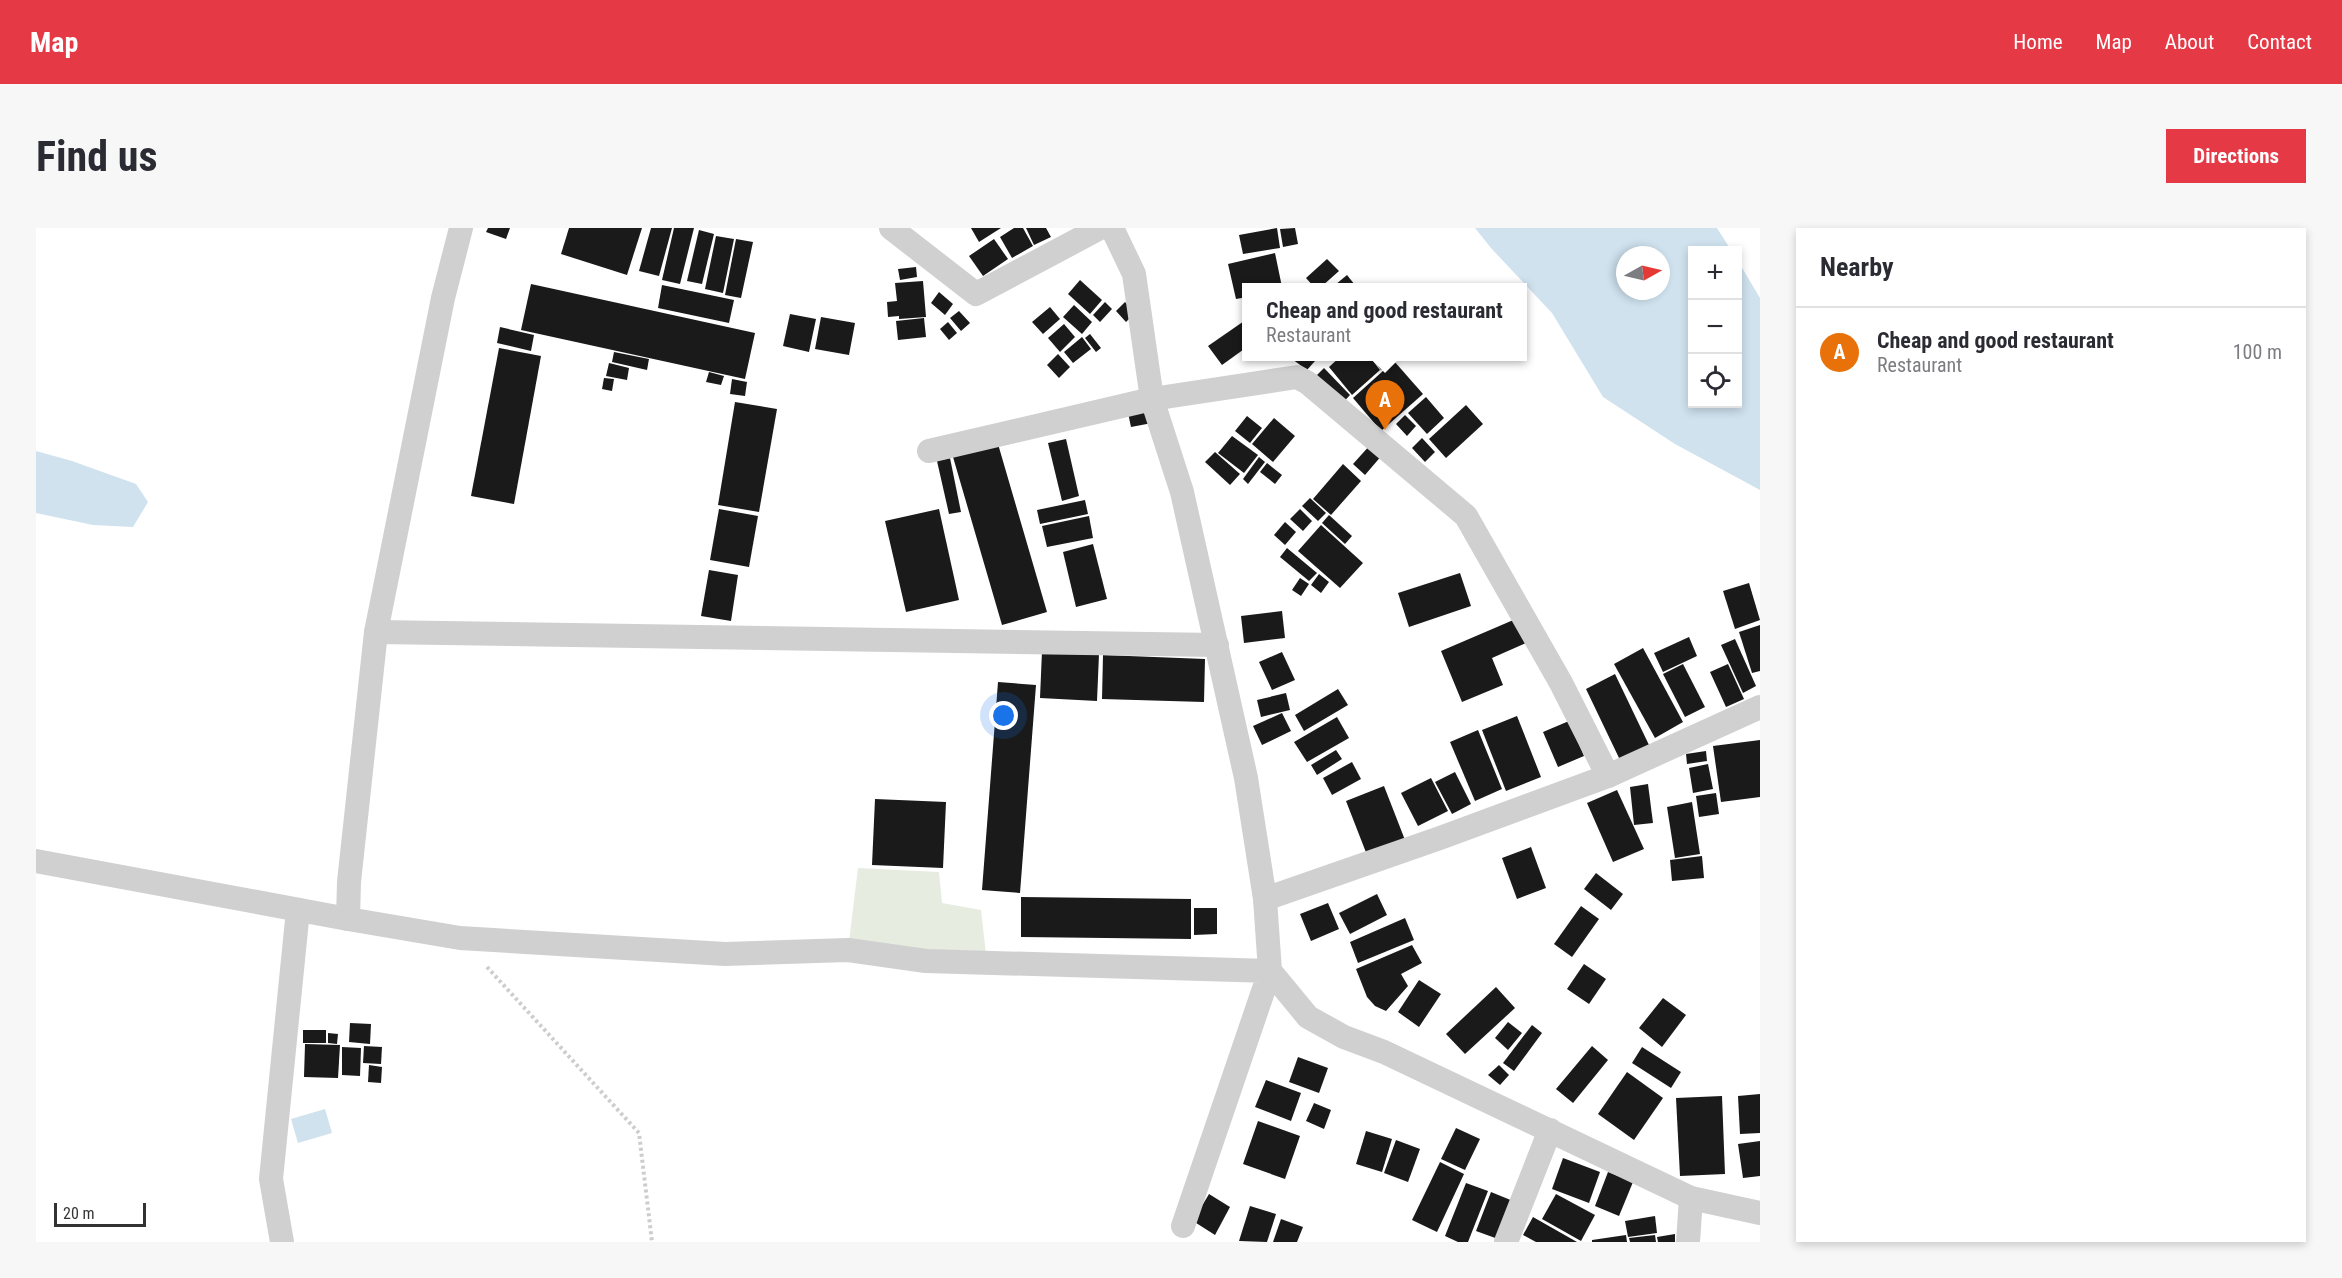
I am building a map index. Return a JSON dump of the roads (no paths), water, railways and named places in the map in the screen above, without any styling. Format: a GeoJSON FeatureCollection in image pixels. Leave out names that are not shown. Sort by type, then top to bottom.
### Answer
{"type":"FeatureCollection","features":[{"type":"Feature","properties":{"kind":"street"},"geometry":{"type":"LineString","coordinates":[[348,918],[349,882],[376,633],[443,298],[461,228]]}},
{"type":"Feature","properties":{"kind":"street"},"geometry":{"type":"LineString","coordinates":[[891,228],[976,294],[1100,228]]}},
{"type":"Feature","properties":{"kind":"street"},"geometry":{"type":"LineString","coordinates":[[1112,228],[1134,274],[1152,399],[1182,492],[1217,645],[1246,778],[1265,899],[1270,971],[1183,1226]]}},
{"type":"Feature","properties":{"kind":"street"},"geometry":{"type":"LineString","coordinates":[[929,451],[1152,399],[1296,377],[1308,383],[1466,516],[1561,683],[1608,776]]}},
{"type":"Feature","properties":{"kind":"street"},"geometry":{"type":"LineString","coordinates":[[376,633],[1217,645]]}},
{"type":"Feature","properties":{"kind":"street"},"geometry":{"type":"LineString","coordinates":[[1265,899],[1608,776],[1760,706]]}},
{"type":"Feature","properties":{"kind":"street"},"geometry":{"type":"LineString","coordinates":[[36,861],[460,938],[725,954],[848,950],[926,961],[1270,971],[1308,1017],[1344,1037],[1384,1052],[1691,1198],[1760,1213]]}},
{"type":"Feature","properties":{"kind":"street"},"geometry":{"type":"LineString","coordinates":[[282,1242],[272,1179],[298,910]]}},
{"type":"Feature","properties":{"kind":"street"},"geometry":{"type":"LineString","coordinates":[[1506,1242],[1550,1130]]}},
{"type":"Feature","properties":{"kind":"street"},"geometry":{"type":"LineString","coordinates":[[1688,1242],[1691,1198]]}},
{"type":"Feature","properties":{"kind":"water"},"geometry":{"type":"Polygon","coordinates":[[[1475,228],[1717,228],[1728,246],[1688,246],[1688,408],[1742,408],[1742,268],[1760,298],[1760,490],[1675,444],[1603,397],[1552,313],[1527,286],[1527,283],[1524,283],[1475,228]]]}},
{"type":"Feature","properties":{"kind":"water"},"geometry":{"type":"Polygon","coordinates":[[[36,451],[136,484],[148,502],[133,527],[93,525],[36,513],[36,451]]]}},
{"type":"Feature","properties":{"kind":"water"},"geometry":{"type":"Polygon","coordinates":[[[325,1109],[332,1133],[298,1143],[291,1119],[325,1109]]]}},
{"type":"Feature","properties":{"kind":"place","name":"Cheap and good restaurant"},"geometry":{"type":"Point","coordinates":[1385,430]}}]}
